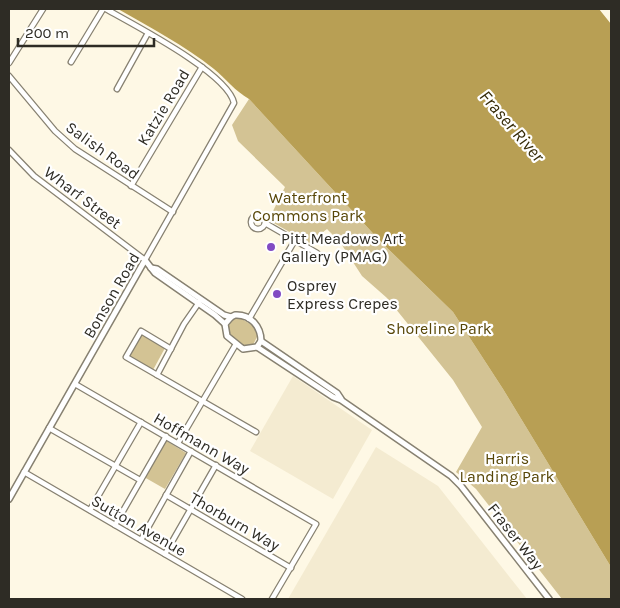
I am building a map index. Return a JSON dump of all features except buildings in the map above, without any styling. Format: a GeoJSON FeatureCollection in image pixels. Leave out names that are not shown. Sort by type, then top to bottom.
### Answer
{"type":"FeatureCollection","features":[{"type":"Feature","properties":{"kind":"street"},"geometry":{"type":"LineString","coordinates":[[9,63],[43,9]]}},
{"type":"Feature","properties":{"kind":"street"},"geometry":{"type":"LineString","coordinates":[[71,62],[105,9],[175,47],[202,67]]}},
{"type":"Feature","properties":{"kind":"street"},"geometry":{"type":"LineString","coordinates":[[117,89],[148,33]]}},
{"type":"Feature","properties":{"kind":"street","name":"Bonson Road"},"geometry":{"type":"LineString","coordinates":[[9,499],[234,103],[233,97],[202,67]]}},
{"type":"Feature","properties":{"kind":"street","name":"Katzie Road"},"geometry":{"type":"LineString","coordinates":[[131,186],[202,67]]}},
{"type":"Feature","properties":{"kind":"street","name":"Salish Road"},"geometry":{"type":"LineString","coordinates":[[9,76],[55,131],[80,152],[172,212]]}},
{"type":"Feature","properties":{"kind":"street","name":"Wharf Street"},"geometry":{"type":"LineString","coordinates":[[9,150],[34,176],[145,260]]}},
{"type":"Feature","properties":{"kind":"street"},"geometry":{"type":"LineString","coordinates":[[265,223],[317,253]]}},
{"type":"Feature","properties":{"kind":"street"},"geometry":{"type":"LineString","coordinates":[[249,319],[295,240]]}},
{"type":"Feature","properties":{"kind":"street"},"geometry":{"type":"LineString","coordinates":[[145,260],[151,268],[157,269],[200,301],[225,324],[228,336],[236,344],[247,349],[257,347],[261,341],[258,327],[249,319],[239,315],[231,317],[224,315],[200,301]]}},
{"type":"Feature","properties":{"kind":"street"},"geometry":{"type":"LineString","coordinates":[[157,375],[200,301]]}},
{"type":"Feature","properties":{"kind":"street"},"geometry":{"type":"LineString","coordinates":[[225,324],[231,317]]}},
{"type":"Feature","properties":{"kind":"street"},"geometry":{"type":"LineString","coordinates":[[171,349],[140,331],[126,357],[256,432]]}},
{"type":"Feature","properties":{"kind":"street","name":"Fraser Way"},"geometry":{"type":"LineString","coordinates":[[261,341],[337,393],[341,400]]}},
{"type":"Feature","properties":{"kind":"street"},"geometry":{"type":"LineString","coordinates":[[178,443],[236,344]]}},
{"type":"Feature","properties":{"kind":"street","name":"Fraser Way"},"geometry":{"type":"LineString","coordinates":[[257,347],[333,398],[341,400],[456,480],[549,599]]}},
{"type":"Feature","properties":{"kind":"street","name":"Hoffmann Way"},"geometry":{"type":"LineString","coordinates":[[75,384],[316,524],[291,568]]}},
{"type":"Feature","properties":{"kind":"street"},"geometry":{"type":"LineString","coordinates":[[90,510],[141,422]]}},
{"type":"Feature","properties":{"kind":"street"},"geometry":{"type":"LineString","coordinates":[[50,428],[140,480]]}},
{"type":"Feature","properties":{"kind":"street"},"geometry":{"type":"LineString","coordinates":[[115,525],[166,436]]}},
{"type":"Feature","properties":{"kind":"street"},"geometry":{"type":"LineString","coordinates":[[140,540],[191,451]]}},
{"type":"Feature","properties":{"kind":"street"},"geometry":{"type":"LineString","coordinates":[[165,554],[216,465]]}},
{"type":"Feature","properties":{"kind":"street","name":"Sutton Avenue"},"geometry":{"type":"LineString","coordinates":[[24,472],[242,599]]}},
{"type":"Feature","properties":{"kind":"street","name":"Thorburn Way"},"geometry":{"type":"LineString","coordinates":[[166,495],[291,568]]}},
{"type":"Feature","properties":{"kind":"street"},"geometry":{"type":"LineString","coordinates":[[272,599],[291,568]]}},
{"type":"Feature","properties":{"kind":"shaded area"},"geometry":{"type":"Polygon","coordinates":[[[293,376],[372,430],[333,499],[250,451],[293,376]]]}},
{"type":"Feature","properties":{"kind":"shaded area"},"geometry":{"type":"Polygon","coordinates":[[[376,447],[438,486],[527,599],[288,599],[376,447]]]}},
{"type":"Feature","properties":{"kind":"green space"},"geometry":{"type":"Polygon","coordinates":[[[249,99],[381,242],[453,312],[503,389],[611,567],[611,599],[562,599],[476,489],[456,472],[482,427],[453,380],[387,298],[362,276],[340,242],[327,229],[309,243],[272,222],[271,215],[285,187],[238,141],[232,125],[249,99]]]}},
{"type":"Feature","properties":{"kind":"green space"},"geometry":{"type":"Polygon","coordinates":[[[239,317],[255,327],[258,335],[253,345],[246,346],[240,344],[229,333],[230,323],[239,317]]]}},
{"type":"Feature","properties":{"kind":"green space"},"geometry":{"type":"Polygon","coordinates":[[[141,334],[165,348],[153,370],[129,357],[141,334]]]}},
{"type":"Feature","properties":{"kind":"green space"},"geometry":{"type":"Polygon","coordinates":[[[165,440],[186,453],[165,489],[144,477],[165,440]]]}},
{"type":"Feature","properties":{"kind":"water","name":"Fraser River"},"geometry":{"type":"Polygon","coordinates":[[[118,9],[599,9],[611,24],[611,567],[503,389],[453,312],[381,242],[249,99],[191,52],[118,9]]]}},
{"type":"Feature","properties":{"kind":"place","name":"Pitt Meadows Art Gallery (PMAG)"},"geometry":{"type":"Point","coordinates":[271,247]}},
{"type":"Feature","properties":{"kind":"place","name":"Osprey Express Crepes"},"geometry":{"type":"Point","coordinates":[277,294]}},
{"type":"Feature","properties":{"kind":"park label","name":"Waterfront Commons Park"},"geometry":{"type":"Point","coordinates":[308,206]}},
{"type":"Feature","properties":{"kind":"park label","name":"Shoreline Park"},"geometry":{"type":"Point","coordinates":[439,328]}},
{"type":"Feature","properties":{"kind":"park label","name":"Harris Landing Park"},"geometry":{"type":"Point","coordinates":[507,467]}}]}
